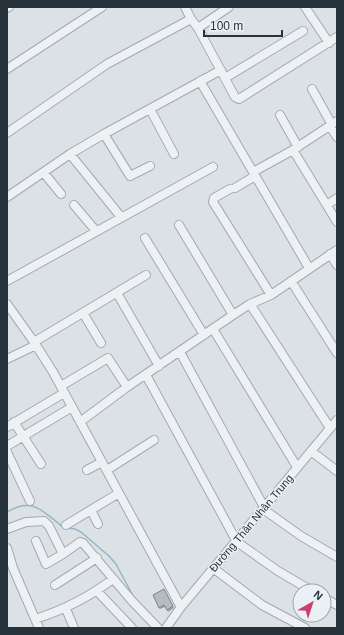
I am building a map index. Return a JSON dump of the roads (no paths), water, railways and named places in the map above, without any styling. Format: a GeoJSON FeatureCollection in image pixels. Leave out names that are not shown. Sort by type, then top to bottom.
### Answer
{"type":"FeatureCollection","features":[{"type":"Feature","properties":{"kind":"street"},"geometry":{"type":"LineString","coordinates":[[7,69],[102,7]]}},
{"type":"Feature","properties":{"kind":"street"},"geometry":{"type":"LineString","coordinates":[[185,7],[235,97],[239,99],[337,37]]}},
{"type":"Feature","properties":{"kind":"street"},"geometry":{"type":"LineString","coordinates":[[198,28],[229,7]]}},
{"type":"Feature","properties":{"kind":"street"},"geometry":{"type":"LineString","coordinates":[[305,7],[329,43]]}},
{"type":"Feature","properties":{"kind":"street"},"geometry":{"type":"LineString","coordinates":[[7,133],[107,64],[191,19]]}},
{"type":"Feature","properties":{"kind":"street"},"geometry":{"type":"LineString","coordinates":[[225,78],[303,31]]}},
{"type":"Feature","properties":{"kind":"street"},"geometry":{"type":"LineString","coordinates":[[7,197],[70,154],[221,70]]}},
{"type":"Feature","properties":{"kind":"street"},"geometry":{"type":"LineString","coordinates":[[200,81],[309,268]]}},
{"type":"Feature","properties":{"kind":"street"},"geometry":{"type":"LineString","coordinates":[[312,89],[333,124],[337,137]]}},
{"type":"Feature","properties":{"kind":"street"},"geometry":{"type":"LineString","coordinates":[[150,109],[174,154]]}},
{"type":"Feature","properties":{"kind":"street"},"geometry":{"type":"LineString","coordinates":[[280,115],[296,148],[337,222]]}},
{"type":"Feature","properties":{"kind":"street"},"geometry":{"type":"LineString","coordinates":[[271,295],[213,202],[214,198],[233,188],[333,124]]}},
{"type":"Feature","properties":{"kind":"street"},"geometry":{"type":"LineString","coordinates":[[104,134],[130,176],[150,166]]}},
{"type":"Feature","properties":{"kind":"street"},"geometry":{"type":"LineString","coordinates":[[70,154],[121,217]]}},
{"type":"Feature","properties":{"kind":"street"},"geometry":{"type":"LineString","coordinates":[[7,281],[213,167]]}},
{"type":"Feature","properties":{"kind":"street"},"geometry":{"type":"LineString","coordinates":[[44,173],[61,194]]}},
{"type":"Feature","properties":{"kind":"street"},"geometry":{"type":"LineString","coordinates":[[327,205],[337,198]]}},
{"type":"Feature","properties":{"kind":"street"},"geometry":{"type":"LineString","coordinates":[[74,205],[96,231]]}},
{"type":"Feature","properties":{"kind":"street"},"geometry":{"type":"LineString","coordinates":[[180,225],[233,315]]}},
{"type":"Feature","properties":{"kind":"street"},"geometry":{"type":"LineString","coordinates":[[145,238],[204,335]]}},
{"type":"Feature","properties":{"kind":"street"},"geometry":{"type":"LineString","coordinates":[[80,422],[127,387],[233,315],[250,304],[271,295],[334,252],[337,265]]}},
{"type":"Feature","properties":{"kind":"street"},"geometry":{"type":"LineString","coordinates":[[7,359],[35,344],[146,275]]}},
{"type":"Feature","properties":{"kind":"street"},"geometry":{"type":"LineString","coordinates":[[291,281],[337,353]]}},
{"type":"Feature","properties":{"kind":"street"},"geometry":{"type":"LineString","coordinates":[[117,293],[159,366]]}},
{"type":"Feature","properties":{"kind":"street"},"geometry":{"type":"LineString","coordinates":[[7,304],[35,344],[72,407],[181,607]]}},
{"type":"Feature","properties":{"kind":"street"},"geometry":{"type":"LineString","coordinates":[[250,304],[330,428]]}},
{"type":"Feature","properties":{"kind":"street"},"geometry":{"type":"LineString","coordinates":[[83,313],[101,343]]}},
{"type":"Feature","properties":{"kind":"street"},"geometry":{"type":"LineString","coordinates":[[213,329],[297,467]]}},
{"type":"Feature","properties":{"kind":"street"},"geometry":{"type":"LineString","coordinates":[[180,352],[264,508],[301,536],[337,557]]}},
{"type":"Feature","properties":{"kind":"street"},"geometry":{"type":"LineString","coordinates":[[41,464],[23,437],[11,425],[109,358],[127,387]]}},
{"type":"Feature","properties":{"kind":"street"},"geometry":{"type":"LineString","coordinates":[[146,375],[237,542],[278,571],[298,583]]}},
{"type":"Feature","properties":{"kind":"street"},"geometry":{"type":"LineString","coordinates":[[7,446],[72,407]]}},
{"type":"Feature","properties":{"kind":"street","name":"Đường Thân Nhân Trung"},"geometry":{"type":"LineString","coordinates":[[166,628],[213,568],[237,542],[337,420]]}},
{"type":"Feature","properties":{"kind":"street"},"geometry":{"type":"LineString","coordinates":[[107,470],[154,440]]}},
{"type":"Feature","properties":{"kind":"street"},"geometry":{"type":"LineString","coordinates":[[311,451],[337,471]]}},
{"type":"Feature","properties":{"kind":"street"},"geometry":{"type":"LineString","coordinates":[[7,452],[30,501]]}},
{"type":"Feature","properties":{"kind":"street"},"geometry":{"type":"LineString","coordinates":[[87,470],[102,462]]}},
{"type":"Feature","properties":{"kind":"street"},"geometry":{"type":"LineString","coordinates":[[66,525],[119,493]]}},
{"type":"Feature","properties":{"kind":"street"},"geometry":{"type":"LineString","coordinates":[[91,510],[98,524]]}},
{"type":"Feature","properties":{"kind":"street"},"geometry":{"type":"LineString","coordinates":[[7,529],[26,522],[44,521],[49,526],[63,554]]}},
{"type":"Feature","properties":{"kind":"street"},"geometry":{"type":"LineString","coordinates":[[36,541],[46,564],[81,542],[97,558],[113,579],[158,628]]}},
{"type":"Feature","properties":{"kind":"street"},"geometry":{"type":"LineString","coordinates":[[7,548],[39,628]]}},
{"type":"Feature","properties":{"kind":"street"},"geometry":{"type":"LineString","coordinates":[[55,585],[97,558]]}},
{"type":"Feature","properties":{"kind":"street"},"geometry":{"type":"LineString","coordinates":[[213,568],[262,604],[305,628]]}},
{"type":"Feature","properties":{"kind":"street"},"geometry":{"type":"LineString","coordinates":[[36,620],[66,609],[97,591],[113,579]]}},
{"type":"Feature","properties":{"kind":"street"},"geometry":{"type":"LineString","coordinates":[[97,591],[132,628]]}},
{"type":"Feature","properties":{"kind":"street"},"geometry":{"type":"LineString","coordinates":[[66,609],[74,628]]}},
{"type":"Feature","properties":{"kind":"waterway"},"geometry":{"type":"LineString","coordinates":[[7,512],[16,507],[24,505],[31,506],[43,511],[63,527]]}},
{"type":"Feature","properties":{"kind":"waterway"},"geometry":{"type":"LineString","coordinates":[[67,528],[75,529],[81,532],[109,556],[116,564],[132,594]]}}]}
